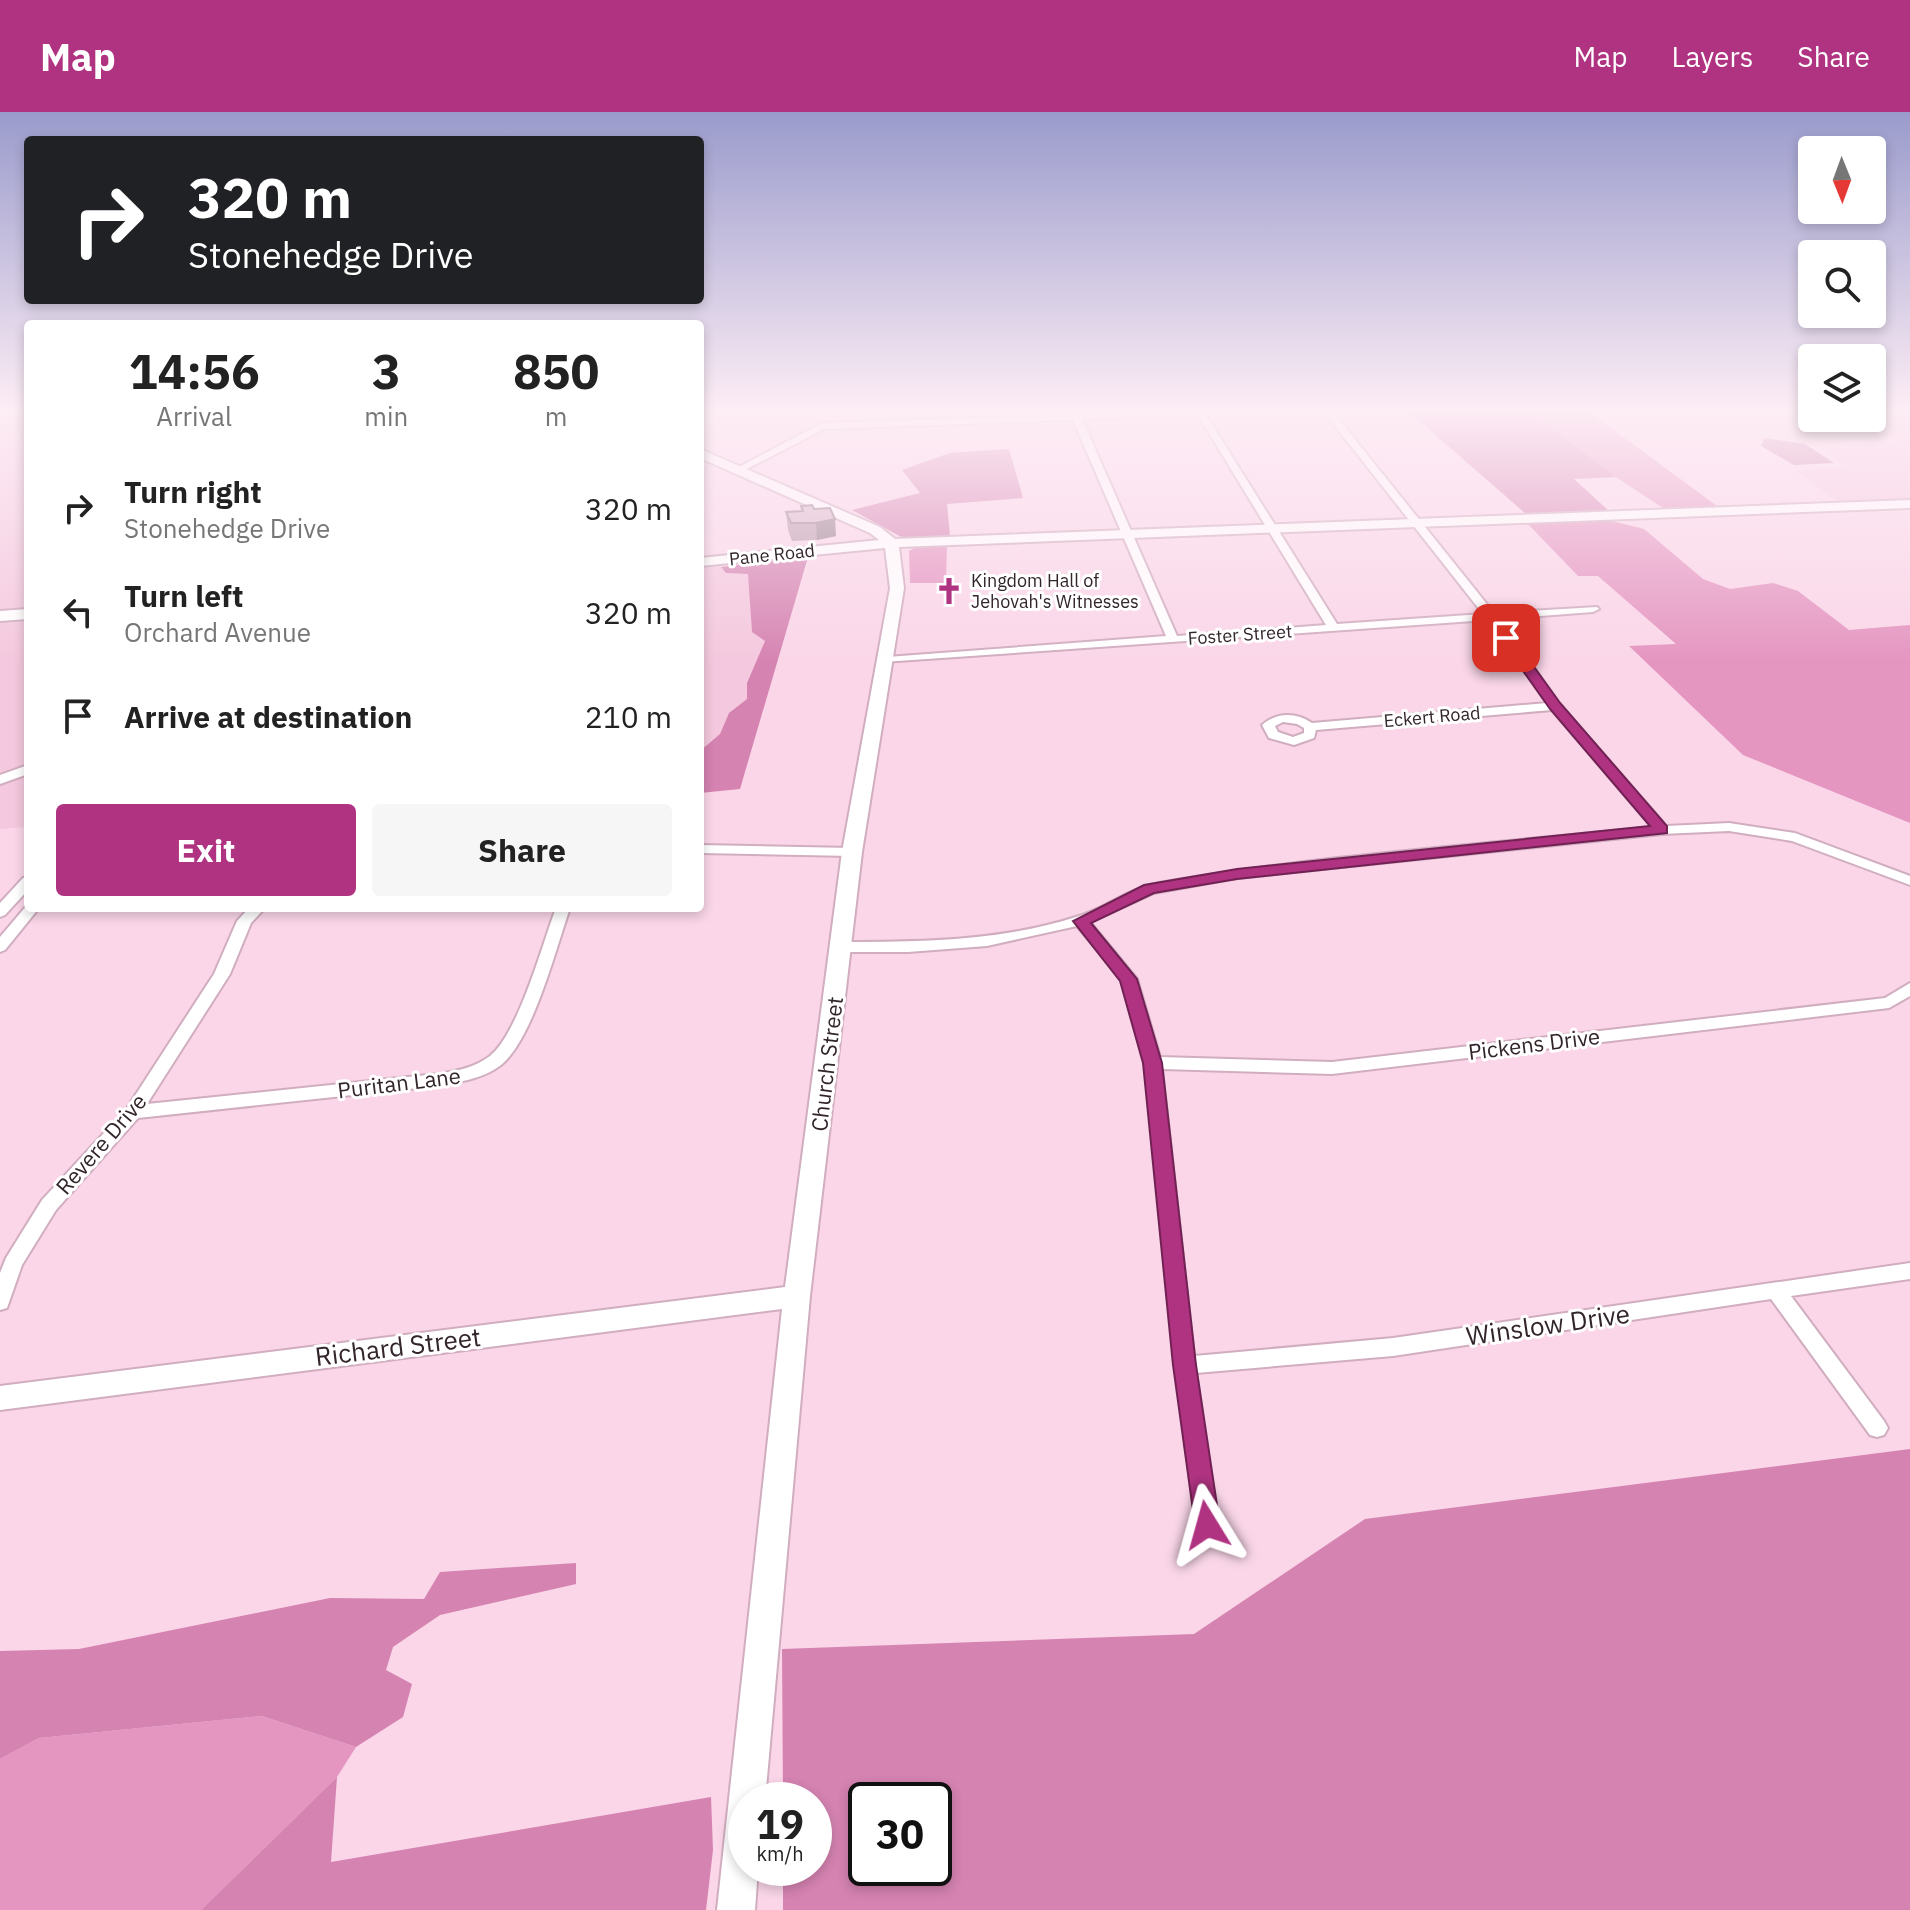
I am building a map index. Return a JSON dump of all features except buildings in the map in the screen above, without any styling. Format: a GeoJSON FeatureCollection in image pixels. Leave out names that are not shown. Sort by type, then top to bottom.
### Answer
{"type":"FeatureCollection","features":[{"type":"Feature","properties":{"kind":"street"},"geometry":{"type":"LineString","coordinates":[[796,496],[847,516],[875,530],[892,543]]}},
{"type":"Feature","properties":{"kind":"street"},"geometry":{"type":"LineString","coordinates":[[1110,496],[1173,640]]}},
{"type":"Feature","properties":{"kind":"street"},"geometry":{"type":"LineString","coordinates":[[1253,496],[1333,627]]}},
{"type":"Feature","properties":{"kind":"street"},"geometry":{"type":"LineString","coordinates":[[1395,496],[1490,615],[1555,706],[1662,830]]}},
{"type":"Feature","properties":{"kind":"street","name":"Pane Road"},"geometry":{"type":"LineString","coordinates":[[704,562],[892,543],[1910,504]]}},
{"type":"Feature","properties":{"kind":"street","name":"Church Street"},"geometry":{"type":"LineString","coordinates":[[749,1782],[797,1296],[852,852],[897,588],[892,543]]}},
{"type":"Feature","properties":{"kind":"street","name":"Foster Street"},"geometry":{"type":"LineString","coordinates":[[887,660],[1593,609]]}},
{"type":"Feature","properties":{"kind":"street"},"geometry":{"type":"LineString","coordinates":[[0,616],[24,614]]}},
{"type":"Feature","properties":{"kind":"street","name":"Eckert Road"},"geometry":{"type":"LineString","coordinates":[[1310,727],[1555,706]]}},
{"type":"Feature","properties":{"kind":"street"},"geometry":{"type":"LineString","coordinates":[[0,780],[24,771]]}},
{"type":"Feature","properties":{"kind":"street"},"geometry":{"type":"LineString","coordinates":[[842,947],[908,947],[987,941],[1081,921],[1150,889],[1237,874],[1662,830],[1729,827],[1795,837],[1910,881]]}},
{"type":"Feature","properties":{"kind":"street"},"geometry":{"type":"LineString","coordinates":[[704,849],[852,852]]}},
{"type":"Feature","properties":{"kind":"street"},"geometry":{"type":"LineString","coordinates":[[0,912],[24,885]]}},
{"type":"Feature","properties":{"kind":"street"},"geometry":{"type":"LineString","coordinates":[[0,947],[29,912]]}},
{"type":"Feature","properties":{"kind":"street","name":"Revere Drive"},"geometry":{"type":"LineString","coordinates":[[0,1302],[13,1263],[49,1205],[133,1112],[222,974],[244,921],[254,912]]}},
{"type":"Feature","properties":{"kind":"street","name":"Puritan Lane"},"geometry":{"type":"LineString","coordinates":[[133,1112],[437,1080],[474,1073],[498,1058],[513,1038],[561,912]]}},
{"type":"Feature","properties":{"kind":"street"},"geometry":{"type":"LineString","coordinates":[[1081,921],[1129,979],[1153,1063],[1185,1365],[1207,1525]]}},
{"type":"Feature","properties":{"kind":"street","name":"Pickens Drive"},"geometry":{"type":"LineString","coordinates":[[1153,1063],[1332,1068],[1889,1003],[1910,988]]}},
{"type":"Feature","properties":{"kind":"street","name":"Winslow Drive"},"geometry":{"type":"LineString","coordinates":[[1185,1365],[1393,1347],[1910,1271]]}},
{"type":"Feature","properties":{"kind":"street"},"geometry":{"type":"LineString","coordinates":[[1777,1292],[1877,1428]]}},
{"type":"Feature","properties":{"kind":"street","name":"Richard Street"},"geometry":{"type":"LineString","coordinates":[[0,1398],[797,1296]]}},
{"type":"Feature","properties":{"kind":"shaded area"},"geometry":{"type":"Polygon","coordinates":[[[0,496],[24,496],[24,609],[0,611],[0,496]]]}},
{"type":"Feature","properties":{"kind":"shaded area"},"geometry":{"type":"Polygon","coordinates":[[[908,496],[1023,498],[947,504],[950,536],[905,539],[852,510],[908,496]]]}},
{"type":"Feature","properties":{"kind":"shaded area"},"geometry":{"type":"Polygon","coordinates":[[[1505,496],[1592,496],[1609,511],[1526,514],[1505,496]]]}},
{"type":"Feature","properties":{"kind":"shaded area"},"geometry":{"type":"Polygon","coordinates":[[[1645,496],[1703,496],[1717,506],[1663,508],[1645,496]]]}},
{"type":"Feature","properties":{"kind":"shaded area"},"geometry":{"type":"Polygon","coordinates":[[[1830,496],[1910,496],[1910,501],[1841,504],[1830,496]]]}},
{"type":"Feature","properties":{"kind":"shaded area"},"geometry":{"type":"Polygon","coordinates":[[[1612,521],[1644,529],[1703,579],[1730,589],[1773,583],[1798,591],[1849,630],[1910,625],[1910,823],[1743,755],[1629,646],[1676,644],[1598,576],[1578,576],[1527,523],[1612,521]]]}},
{"type":"Feature","properties":{"kind":"shaded area"},"geometry":{"type":"Polygon","coordinates":[[[947,545],[946,583],[910,583],[909,551],[918,546],[947,545]]]}},
{"type":"Feature","properties":{"kind":"shaded area"},"geometry":{"type":"Polygon","coordinates":[[[808,557],[740,789],[704,793],[704,748],[720,734],[729,713],[747,699],[747,683],[765,641],[752,632],[748,574],[726,573],[721,567],[808,557]]]}},
{"type":"Feature","properties":{"kind":"shaded area"},"geometry":{"type":"Polygon","coordinates":[[[704,561],[721,567],[726,573],[749,574],[752,631],[765,641],[747,683],[747,699],[729,713],[720,734],[704,748],[704,561]]]}},
{"type":"Feature","properties":{"kind":"shaded area"},"geometry":{"type":"Polygon","coordinates":[[[24,618],[24,765],[0,774],[0,620],[24,618]]]}},
{"type":"Feature","properties":{"kind":"shaded area"},"geometry":{"type":"Polygon","coordinates":[[[24,776],[24,827],[0,829],[0,785],[24,776]]]}},
{"type":"Feature","properties":{"kind":"shaded area"},"geometry":{"type":"Polygon","coordinates":[[[1910,1449],[1910,1910],[783,1910],[783,1886],[832,1886],[832,1782],[783,1782],[782,1649],[1194,1634],[1365,1519],[1910,1449]]]}},
{"type":"Feature","properties":{"kind":"shaded area"},"geometry":{"type":"Polygon","coordinates":[[[576,1563],[576,1584],[440,1615],[393,1647],[386,1670],[412,1684],[403,1717],[356,1747],[262,1716],[39,1738],[0,1759],[0,1651],[79,1649],[330,1598],[424,1599],[440,1572],[576,1563]]]}},
{"type":"Feature","properties":{"kind":"shaded area"},"geometry":{"type":"Polygon","coordinates":[[[262,1716],[356,1747],[337,1777],[201,1910],[0,1910],[0,1759],[39,1738],[262,1716]]]}},
{"type":"Feature","properties":{"kind":"shaded area"},"geometry":{"type":"Polygon","coordinates":[[[337,1777],[331,1862],[711,1797],[713,1850],[706,1910],[201,1910],[337,1777]]]}},
{"type":"Feature","properties":{"kind":"place","name":"Kingdom Hall of Jehovah's Witnesses"},"geometry":{"type":"Point","coordinates":[949,591]}},
{"type":"Feature","properties":{"kind":"route"},"geometry":{"type":"LineString","coordinates":[[1207,1525],[1185,1365],[1153,1063],[1129,979],[1081,921],[1150,889],[1237,874],[1662,830],[1555,706],[1506,638]]}}]}
